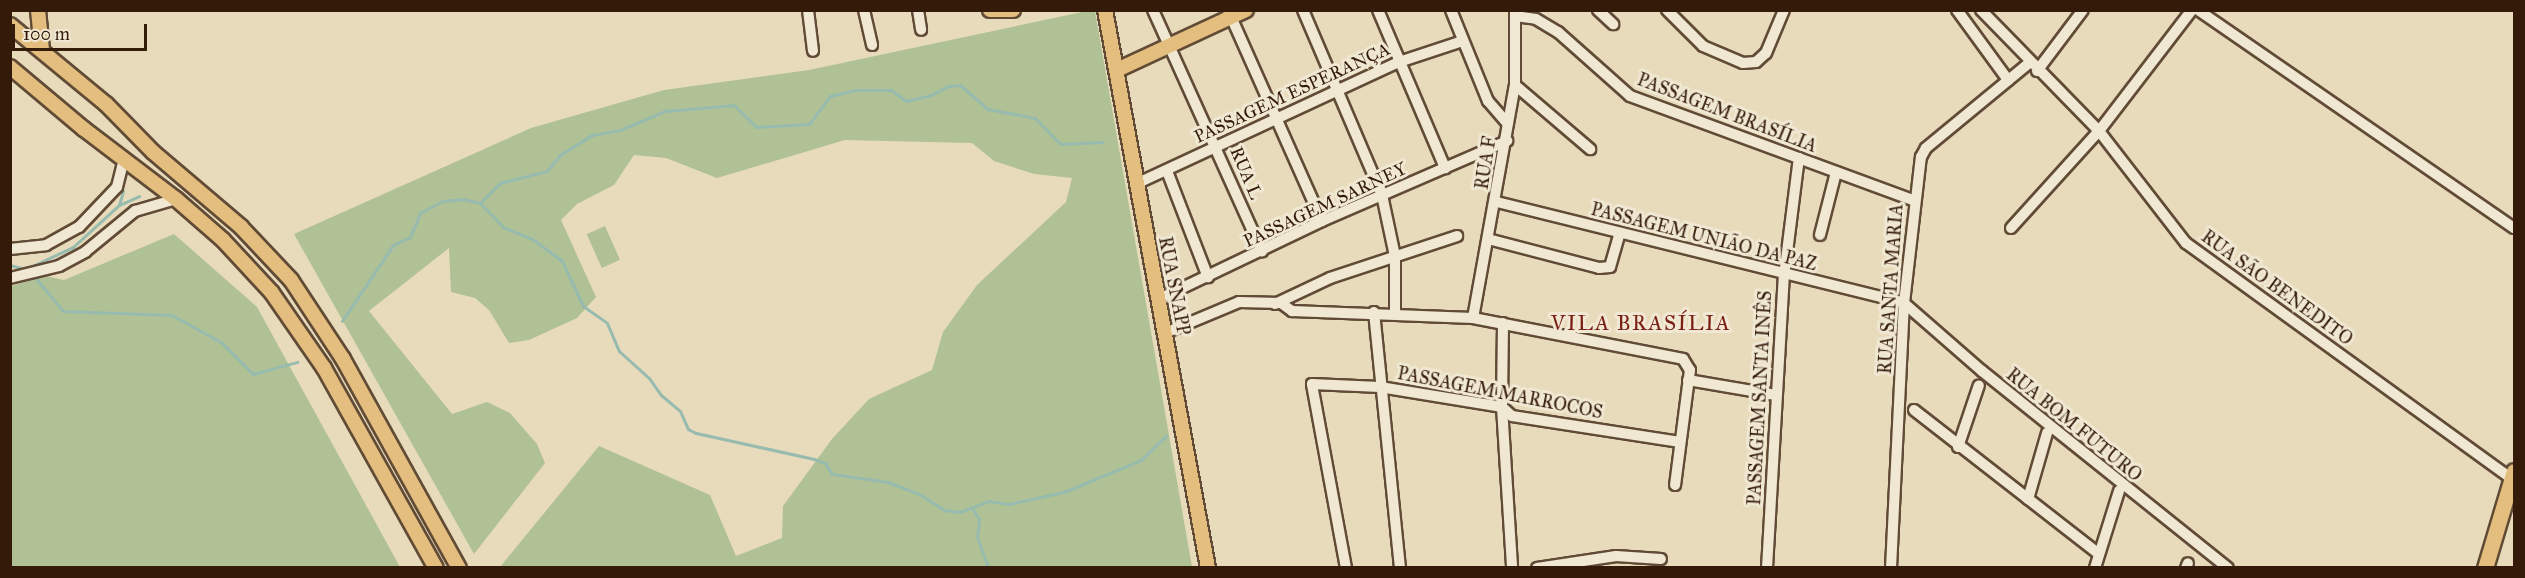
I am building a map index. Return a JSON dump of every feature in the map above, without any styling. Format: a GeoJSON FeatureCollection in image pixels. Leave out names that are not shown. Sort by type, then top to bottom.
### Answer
{"type":"FeatureCollection","features":[{"type":"Feature","properties":{"kind":"highway"},"geometry":{"type":"LineString","coordinates":[[2485,567],[2513,475]]}},
{"type":"Feature","properties":{"kind":"main road"},"geometry":{"type":"LineString","coordinates":[[38,10],[42,50]]}},
{"type":"Feature","properties":{"kind":"main road"},"geometry":{"type":"LineString","coordinates":[[990,10],[1014,10]]}},
{"type":"Feature","properties":{"kind":"main road","name":"RUA SNAPP"},"geometry":{"type":"LineString","coordinates":[[1105,10],[1118,70],[1157,300],[1208,567]]}},
{"type":"Feature","properties":{"kind":"main road"},"geometry":{"type":"LineString","coordinates":[[1118,70],[1229,14],[1246,10]]}},
{"type":"Feature","properties":{"kind":"main road"},"geometry":{"type":"LineString","coordinates":[[10,25],[42,50],[241,227],[291,280],[343,359],[459,567]]}},
{"type":"Feature","properties":{"kind":"main road"},"geometry":{"type":"LineString","coordinates":[[10,67],[176,198],[223,240],[287,311],[324,368],[436,567]]}},
{"type":"Feature","properties":{"kind":"street"},"geometry":{"type":"LineString","coordinates":[[808,10],[813,51]]}},
{"type":"Feature","properties":{"kind":"street"},"geometry":{"type":"LineString","coordinates":[[864,10],[872,45]]}},
{"type":"Feature","properties":{"kind":"street"},"geometry":{"type":"LineString","coordinates":[[918,10],[921,30]]}},
{"type":"Feature","properties":{"kind":"street","name":"RUA L"},"geometry":{"type":"LineString","coordinates":[[1153,10],[1217,146],[1262,251]]}},
{"type":"Feature","properties":{"kind":"street"},"geometry":{"type":"LineString","coordinates":[[1303,10],[1339,89],[1382,195],[1395,256],[1395,312]]}},
{"type":"Feature","properties":{"kind":"street"},"geometry":{"type":"LineString","coordinates":[[1378,10],[1445,168]]}},
{"type":"Feature","properties":{"kind":"street"},"geometry":{"type":"LineString","coordinates":[[1451,10],[1488,101],[1508,124]]}},
{"type":"Feature","properties":{"kind":"street"},"geometry":{"type":"LineString","coordinates":[[1598,10],[1613,24]]}},
{"type":"Feature","properties":{"kind":"street"},"geometry":{"type":"LineString","coordinates":[[1667,10],[1703,46],[1743,63],[1756,62],[1766,53],[1784,10]]}},
{"type":"Feature","properties":{"kind":"street"},"geometry":{"type":"LineString","coordinates":[[1957,10],[2008,80]]}},
{"type":"Feature","properties":{"kind":"street","name":"RUA SÃO BENEDITO"},"geometry":{"type":"LineString","coordinates":[[1981,10],[2033,67],[2099,131],[2169,223],[2196,251],[2513,475]]}},
{"type":"Feature","properties":{"kind":"street","name":"RUA SANTA MARIA"},"geometry":{"type":"LineString","coordinates":[[1891,567],[1904,303],[1912,244],[1913,200],[1926,148],[2008,80],[2033,67],[2084,10]]}},
{"type":"Feature","properties":{"kind":"street"},"geometry":{"type":"LineString","coordinates":[[2011,228],[2099,131],[2192,10]]}},
{"type":"Feature","properties":{"kind":"street"},"geometry":{"type":"LineString","coordinates":[[2198,10],[2514,228]]}},
{"type":"Feature","properties":{"kind":"street","name":"RUA F"},"geometry":{"type":"LineString","coordinates":[[1473,318],[1497,202],[1515,85],[1515,13]]}},
{"type":"Feature","properties":{"kind":"street","name":"PASSAGEM BRASÍLIA"},"geometry":{"type":"LineString","coordinates":[[1515,13],[1536,19],[1558,32],[1630,96],[1913,200]]}},
{"type":"Feature","properties":{"kind":"street"},"geometry":{"type":"LineString","coordinates":[[1229,14],[1322,221]]}},
{"type":"Feature","properties":{"kind":"street","name":"PASSAGEM ESPERANÇA"},"geometry":{"type":"LineString","coordinates":[[1138,183],[1167,171],[1275,116],[1399,62],[1463,40]]}},
{"type":"Feature","properties":{"kind":"street"},"geometry":{"type":"LineString","coordinates":[[1515,85],[1590,149]]}},
{"type":"Feature","properties":{"kind":"street","name":"PASSAGEM SARNEY"},"geometry":{"type":"LineString","coordinates":[[1157,300],[1322,221],[1507,141]]}},
{"type":"Feature","properties":{"kind":"street"},"geometry":{"type":"LineString","coordinates":[[10,249],[46,245],[79,227],[117,187],[124,158]]}},
{"type":"Feature","properties":{"kind":"street","name":"PASSAGEM SANTA INÊS"},"geometry":{"type":"LineString","coordinates":[[1767,567],[1784,276],[1799,158]]}},
{"type":"Feature","properties":{"kind":"street"},"geometry":{"type":"LineString","coordinates":[[1167,171],[1208,277]]}},
{"type":"Feature","properties":{"kind":"street"},"geometry":{"type":"LineString","coordinates":[[1820,235],[1836,172]]}},
{"type":"Feature","properties":{"kind":"street"},"geometry":{"type":"LineString","coordinates":[[10,278],[34,274],[85,252],[146,205],[176,198]]}},
{"type":"Feature","properties":{"kind":"street","name":"PASSAGEM UNIÃO DA PAZ"},"geometry":{"type":"LineString","coordinates":[[1497,202],[1784,276],[1904,303]]}},
{"type":"Feature","properties":{"kind":"street"},"geometry":{"type":"LineString","coordinates":[[1488,239],[1599,268],[1610,267],[1620,233]]}},
{"type":"Feature","properties":{"kind":"street"},"geometry":{"type":"LineString","coordinates":[[1273,304],[1330,278],[1457,236]]}},
{"type":"Feature","properties":{"kind":"street"},"geometry":{"type":"LineString","coordinates":[[1165,333],[1239,302],[1281,303],[1292,311],[1395,312],[1473,318],[1642,348],[1683,359],[1689,375],[1675,485]]}},
{"type":"Feature","properties":{"kind":"street","name":"RUA BOM FUTURO"},"geometry":{"type":"LineString","coordinates":[[1904,303],[1990,378],[2228,567]]}},
{"type":"Feature","properties":{"kind":"street"},"geometry":{"type":"LineString","coordinates":[[1374,312],[1400,567]]}},
{"type":"Feature","properties":{"kind":"street"},"geometry":{"type":"LineString","coordinates":[[1503,323],[1502,407],[1512,567]]}},
{"type":"Feature","properties":{"kind":"street"},"geometry":{"type":"LineString","coordinates":[[1689,375],[1776,394]]}},
{"type":"Feature","properties":{"kind":"street","name":"PASSAGEM MARROCOS"},"geometry":{"type":"LineString","coordinates":[[1346,567],[1312,384],[1380,387],[1502,407],[1512,416],[1680,442]]}},
{"type":"Feature","properties":{"kind":"street"},"geometry":{"type":"LineString","coordinates":[[1958,447],[1979,385]]}},
{"type":"Feature","properties":{"kind":"street"},"geometry":{"type":"LineString","coordinates":[[1914,410],[1958,447],[2099,554]]}},
{"type":"Feature","properties":{"kind":"street"},"geometry":{"type":"LineString","coordinates":[[2028,499],[2047,433]]}},
{"type":"Feature","properties":{"kind":"street"},"geometry":{"type":"LineString","coordinates":[[2095,567],[2119,491]]}},
{"type":"Feature","properties":{"kind":"street"},"geometry":{"type":"LineString","coordinates":[[1537,567],[1616,556],[1661,559]]}},
{"type":"Feature","properties":{"kind":"green space"},"geometry":{"type":"Polygon","coordinates":[[[1095,11],[1192,567],[500,567],[599,446],[710,495],[736,556],[782,538],[783,506],[832,439],[869,399],[932,370],[943,332],[977,285],[1066,202],[1072,178],[1034,174],[994,161],[972,143],[845,140],[717,178],[666,158],[634,155],[614,185],[577,204],[561,220],[596,297],[577,318],[529,340],[509,343],[489,310],[475,298],[451,292],[449,248],[369,311],[452,414],[487,402],[510,413],[537,444],[545,463],[474,554],[294,234],[531,128],[664,90],[809,70],[1095,11]]]}},
{"type":"Feature","properties":{"kind":"green space"},"geometry":{"type":"Polygon","coordinates":[[[605,226],[620,260],[602,268],[587,234],[605,226]]]}},
{"type":"Feature","properties":{"kind":"green space"},"geometry":{"type":"Polygon","coordinates":[[[174,234],[257,307],[400,567],[11,567],[11,286],[46,276],[64,280],[174,234]]]}},
{"type":"Feature","properties":{"kind":"waterway"},"geometry":{"type":"LineString","coordinates":[[480,203],[500,183],[547,171],[560,155],[592,135],[620,130],[665,111],[734,105],[756,127],[809,124],[830,96],[855,90],[891,90],[906,101],[931,95],[948,86],[960,85],[988,109],[1035,118],[1060,144],[1103,142]]}},
{"type":"Feature","properties":{"kind":"waterway"},"geometry":{"type":"LineString","coordinates":[[119,205],[123,191]]}},
{"type":"Feature","properties":{"kind":"waterway"},"geometry":{"type":"LineString","coordinates":[[28,268],[73,247],[119,205],[139,196]]}},
{"type":"Feature","properties":{"kind":"waterway"},"geometry":{"type":"LineString","coordinates":[[342,321],[393,245],[410,237],[420,213],[443,201],[463,199],[480,203],[503,227],[532,239],[562,261],[583,306],[607,323],[619,351],[649,378],[661,395],[680,411],[688,429],[696,433],[814,459],[825,463],[832,474],[888,482],[919,494],[945,510],[960,512],[989,501],[1009,504],[1064,492],[1141,460],[1166,436]]}},
{"type":"Feature","properties":{"kind":"waterway"},"geometry":{"type":"LineString","coordinates":[[10,265],[29,270]]}},
{"type":"Feature","properties":{"kind":"waterway"},"geometry":{"type":"LineString","coordinates":[[33,275],[63,311],[172,315],[222,343],[253,374],[297,362]]}},
{"type":"Feature","properties":{"kind":"waterway"},"geometry":{"type":"LineString","coordinates":[[971,507],[979,519],[977,537],[988,568]]}},
{"type":"Feature","properties":{"kind":"district","name":"VILA BRASÍLIA"},"geometry":{"type":"Point","coordinates":[1641,323]}}]}
